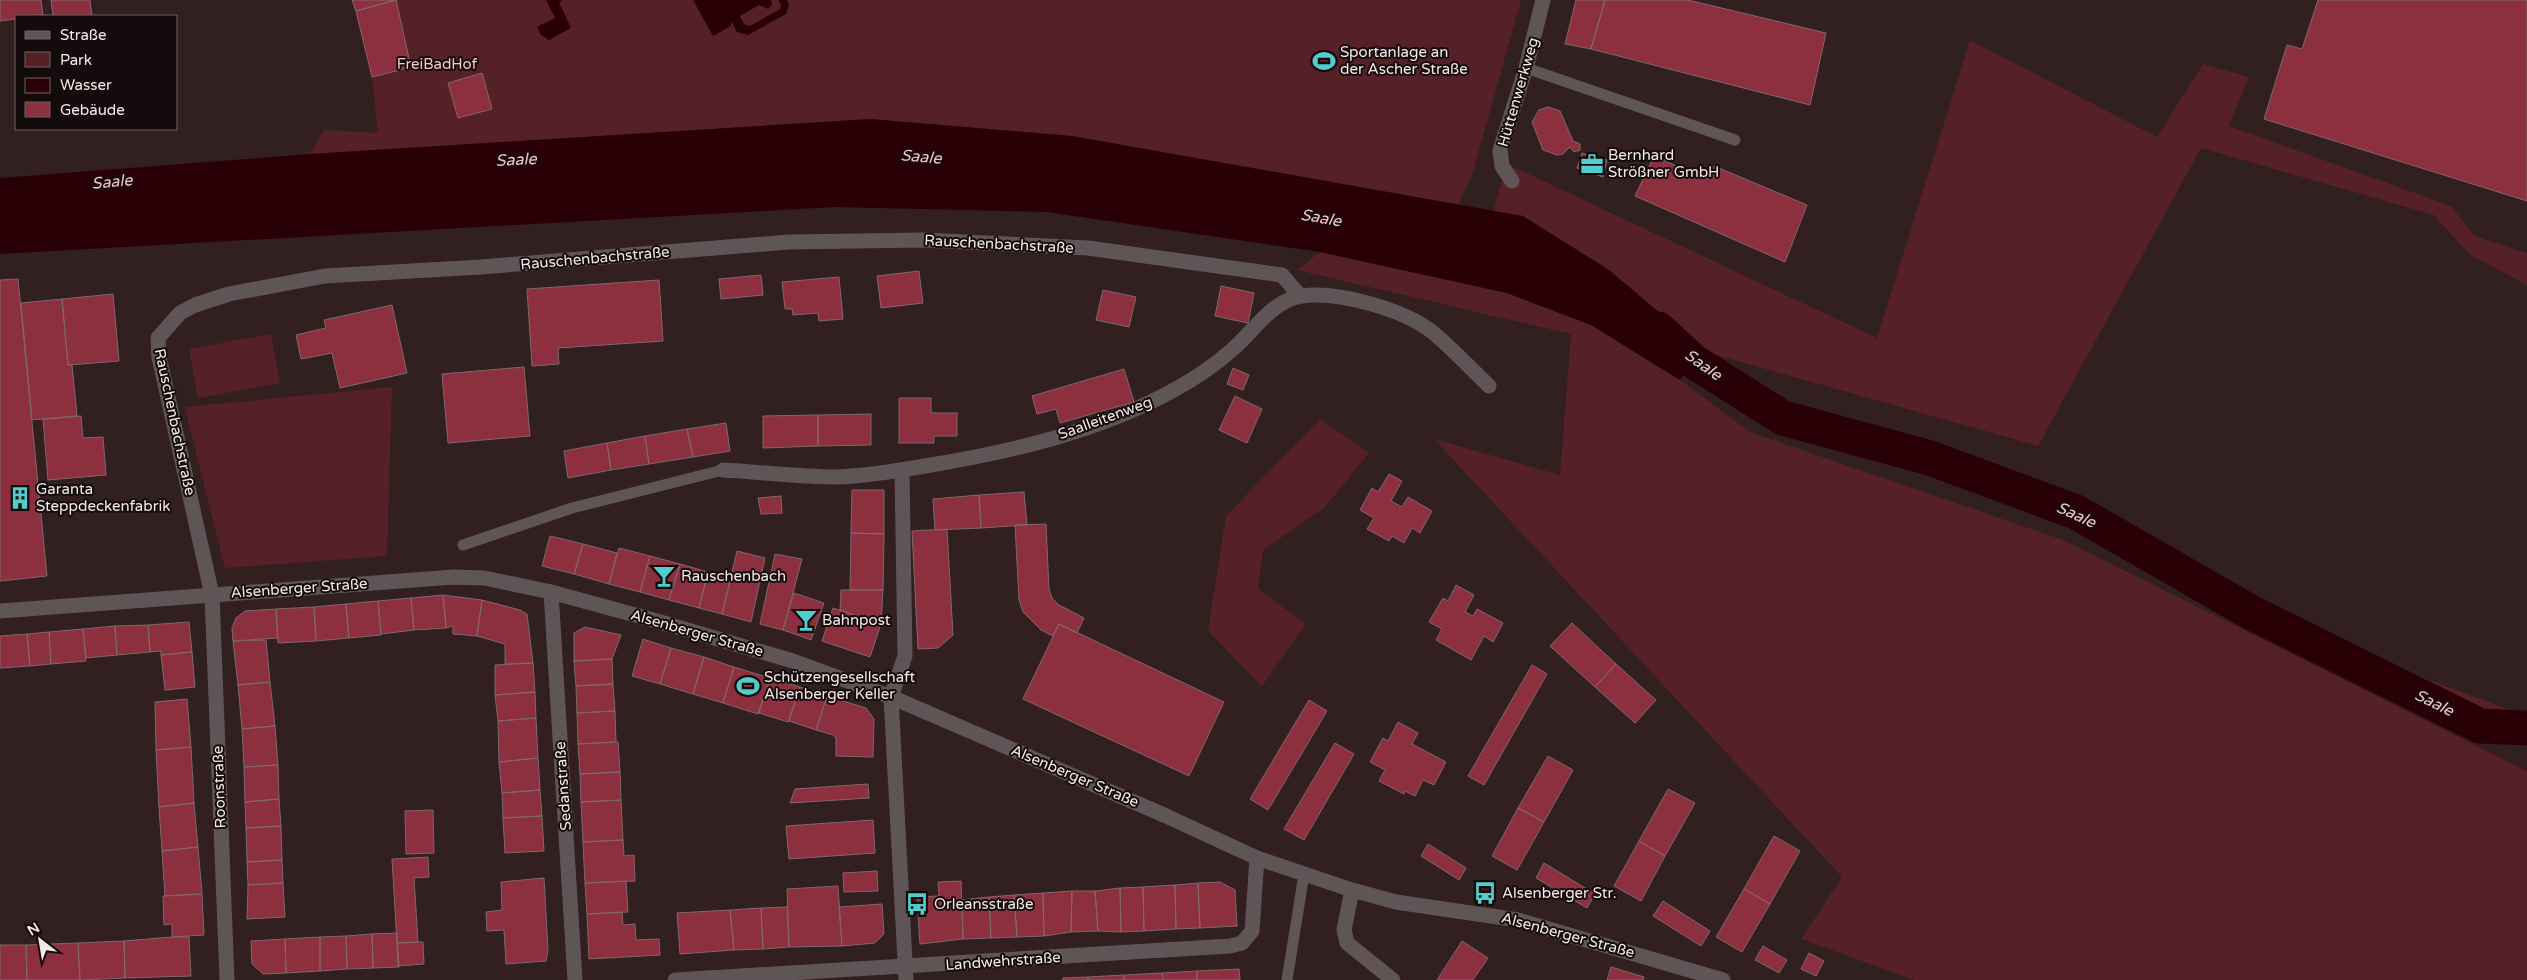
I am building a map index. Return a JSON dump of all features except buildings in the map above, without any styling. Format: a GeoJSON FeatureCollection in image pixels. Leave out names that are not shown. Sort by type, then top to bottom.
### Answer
{"type":"FeatureCollection","features":[{"type":"Feature","properties":{"kind":"street","name":"Hüttenwerkweg"},"geometry":{"type":"LineString","coordinates":[[1512,181],[1502,166],[1500,150],[1526,68],[1543,0]]}},
{"type":"Feature","properties":{"kind":"street","name":"Rauschenbachstraße"},"geometry":{"type":"LineString","coordinates":[[212,594],[159,357],[158,338],[180,313],[229,294],[325,276],[481,268],[789,242],[924,240],[1088,248],[1282,275],[1300,296]]}},
{"type":"Feature","properties":{"kind":"street","name":"Saalleitenweg"},"geometry":{"type":"LineString","coordinates":[[723,470],[838,477],[902,470],[995,455],[1102,422],[1139,408],[1208,370],[1235,347],[1257,322],[1276,308],[1300,296],[1326,295],[1372,305],[1406,318],[1430,330],[1489,386]]}},
{"type":"Feature","properties":{"kind":"street"},"geometry":{"type":"LineString","coordinates":[[902,470],[905,656],[891,697],[906,974]]}},
{"type":"Feature","properties":{"kind":"street","name":"Alsenberger Straße"},"geometry":{"type":"LineString","coordinates":[[0,611],[454,576],[484,578],[551,592],[793,661],[891,697],[1155,811],[1257,858],[1352,890],[1396,902],[1518,920],[1723,980]]}},
{"type":"Feature","properties":{"kind":"street","name":"Sedanstraße"},"geometry":{"type":"LineString","coordinates":[[551,592],[575,980]]}},
{"type":"Feature","properties":{"kind":"street","name":"Roonstraße"},"geometry":{"type":"LineString","coordinates":[[212,594],[227,980]]}},
{"type":"Feature","properties":{"kind":"street","name":"Landwehrstraße"},"geometry":{"type":"LineString","coordinates":[[675,980],[906,974],[1242,943],[1252,931],[1257,858]]}},
{"type":"Feature","properties":{"kind":"street"},"geometry":{"type":"LineString","coordinates":[[1352,890],[1344,930],[1347,943],[1393,980]]}},
{"type":"Feature","properties":{"kind":"lane"},"geometry":{"type":"LineString","coordinates":[[1526,68],[1735,140]]}},
{"type":"Feature","properties":{"kind":"lane"},"geometry":{"type":"LineString","coordinates":[[463,545],[572,508],[723,470]]}},
{"type":"Feature","properties":{"kind":"lane"},"geometry":{"type":"LineString","coordinates":[[1287,980],[1304,874]]}},
{"type":"Feature","properties":{"kind":"green space","name":"FreiBadHof"},"geometry":{"type":"Polygon","coordinates":[[[352,0],[1521,0],[1473,172],[1458,205],[1072,136],[870,119],[310,154],[324,130],[378,133],[372,77],[352,0]]]}},
{"type":"Feature","properties":{"kind":"green space"},"geometry":{"type":"Polygon","coordinates":[[[1970,40],[2157,137],[2203,64],[2249,77],[2229,126],[2451,206],[2474,236],[2527,253],[2527,285],[2469,254],[2434,215],[2201,148],[2038,446],[1706,352],[1609,270],[1523,216],[1493,211],[1507,164],[1877,338],[1970,40]]]}},
{"type":"Feature","properties":{"kind":"green space"},"geometry":{"type":"Polygon","coordinates":[[[1320,252],[1507,293],[1591,325],[1680,380],[1750,432],[2063,540],[2527,771],[2527,980],[1914,980],[1801,939],[1842,877],[1434,439],[1560,475],[1571,334],[1297,270],[1320,252]]]}},
{"type":"Feature","properties":{"kind":"green space"},"geometry":{"type":"Polygon","coordinates":[[[271,334],[280,383],[198,398],[189,349],[271,334]]]}},
{"type":"Feature","properties":{"kind":"green space"},"geometry":{"type":"Polygon","coordinates":[[[392,387],[387,556],[225,568],[185,407],[392,387]]]}},
{"type":"Feature","properties":{"kind":"green space"},"geometry":{"type":"Polygon","coordinates":[[[1320,419],[1369,453],[1325,507],[1263,550],[1258,589],[1306,624],[1262,686],[1208,631],[1226,516],[1320,419]]]}},
{"type":"Feature","properties":{"kind":"green space"},"geometry":{"type":"Polygon","coordinates":[[[2391,666],[2524,715],[2527,714],[2527,747],[2391,666]]]}},
{"type":"Feature","properties":{"kind":"water"},"geometry":{"type":"Polygon","coordinates":[[[546,0],[563,0],[559,2],[571,28],[549,40],[541,35],[537,27],[555,18],[546,0]]]}},
{"type":"Feature","properties":{"kind":"water"},"geometry":{"type":"Polygon","coordinates":[[[693,0],[771,0],[772,5],[768,9],[759,5],[740,16],[744,24],[750,26],[780,9],[781,5],[778,0],[787,0],[789,4],[786,14],[748,35],[737,32],[731,21],[731,26],[713,36],[693,0]]]}},
{"type":"Feature","properties":{"kind":"water"},"geometry":{"type":"Polygon","coordinates":[[[870,119],[1072,136],[1523,216],[1609,270],[1706,352],[1693,361],[1680,380],[1591,325],[1507,293],[1320,252],[1047,212],[835,207],[0,254],[0,178],[310,154],[870,119]]]}},
{"type":"Feature","properties":{"kind":"waterway","name":"Saale"},"geometry":{"type":"LineString","coordinates":[[1658,329],[1693,361],[1783,418],[1930,458],[2076,512],[2252,613],[2480,726],[2527,728]]}},
{"type":"Feature","properties":{"kind":"place","name":"Sportanlage an der Ascher Straße"},"geometry":{"type":"Point","coordinates":[1324,61]}},
{"type":"Feature","properties":{"kind":"place","name":"Bernhard Strößner GmbH"},"geometry":{"type":"Point","coordinates":[1592,164]}},
{"type":"Feature","properties":{"kind":"place","name":"Garanta Steppdeckenfabrik"},"geometry":{"type":"Point","coordinates":[20,498]}},
{"type":"Feature","properties":{"kind":"place","name":"Rauschenbach"},"geometry":{"type":"Point","coordinates":[664,576]}},
{"type":"Feature","properties":{"kind":"place","name":"Bahnpost"},"geometry":{"type":"Point","coordinates":[806,620]}},
{"type":"Feature","properties":{"kind":"place","name":"Schützengesellschaft Alsenberger Keller"},"geometry":{"type":"Point","coordinates":[748,686]}},
{"type":"Feature","properties":{"kind":"place","name":"Alsenberger Str."},"geometry":{"type":"Point","coordinates":[1485,893]}},
{"type":"Feature","properties":{"kind":"place","name":"Orleansstraße"},"geometry":{"type":"Point","coordinates":[917,904]}}]}
